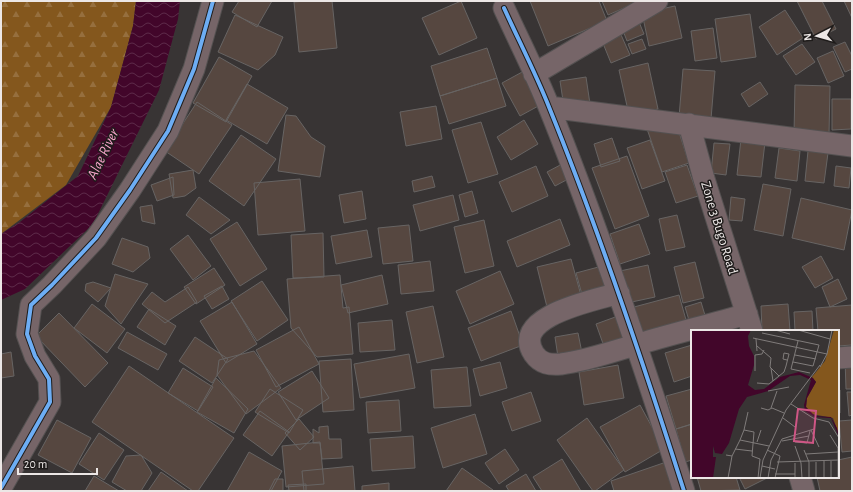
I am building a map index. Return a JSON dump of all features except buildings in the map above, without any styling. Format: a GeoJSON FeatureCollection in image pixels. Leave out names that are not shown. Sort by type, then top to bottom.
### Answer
{"type":"FeatureCollection","features":[{"type":"Feature","properties":{"kind":"street"},"geometry":{"type":"LineString","coordinates":[[1,488],[50,402],[49,379],[35,356],[27,334],[31,305],[96,238],[130,190],[168,131],[194,70],[213,1]]}},
{"type":"Feature","properties":{"kind":"street"},"geometry":{"type":"LineString","coordinates":[[534,74],[657,1]]}},
{"type":"Feature","properties":{"kind":"street"},"geometry":{"type":"LineString","coordinates":[[504,8],[549,107],[619,293],[638,344],[684,491]]}},
{"type":"Feature","properties":{"kind":"street"},"geometry":{"type":"LineString","coordinates":[[549,107],[852,146]]}},
{"type":"Feature","properties":{"kind":"street","name":"Zone 3 Bugo Road"},"geometry":{"type":"LineString","coordinates":[[689,124],[704,178],[749,323]]}},
{"type":"Feature","properties":{"kind":"street"},"geometry":{"type":"LineString","coordinates":[[619,293],[549,316],[538,323],[530,334],[530,346],[539,361],[548,364],[580,361],[638,344],[691,334]]}},
{"type":"Feature","properties":{"kind":"street"},"geometry":{"type":"LineString","coordinates":[[712,330],[749,323]]}},
{"type":"Feature","properties":{"kind":"street"},"geometry":{"type":"LineString","coordinates":[[839,358],[852,357]]}},
{"type":"Feature","properties":{"kind":"street"},"geometry":{"type":"LineString","coordinates":[[800,478],[804,491]]}},
{"type":"Feature","properties":{"kind":"green space"},"geometry":{"type":"Polygon","coordinates":[[[1,1],[136,1],[133,26],[111,107],[66,185],[1,234],[1,1]]]}},
{"type":"Feature","properties":{"kind":"water","name":"Alae River"},"geometry":{"type":"Polygon","coordinates":[[[136,1],[180,1],[178,19],[159,90],[93,224],[25,289],[1,300],[1,234],[20,222],[78,176],[111,107],[133,26],[136,1]]]}},
{"type":"Feature","properties":{"kind":"cycle path"},"geometry":{"type":"LineString","coordinates":[[1,488],[50,402],[49,379],[35,356],[27,334],[31,305],[96,238],[130,190],[168,131],[194,69],[213,1]]}},
{"type":"Feature","properties":{"kind":"cycle path"},"geometry":{"type":"LineString","coordinates":[[504,8],[544,95],[586,202],[637,346],[684,491]]}}]}
